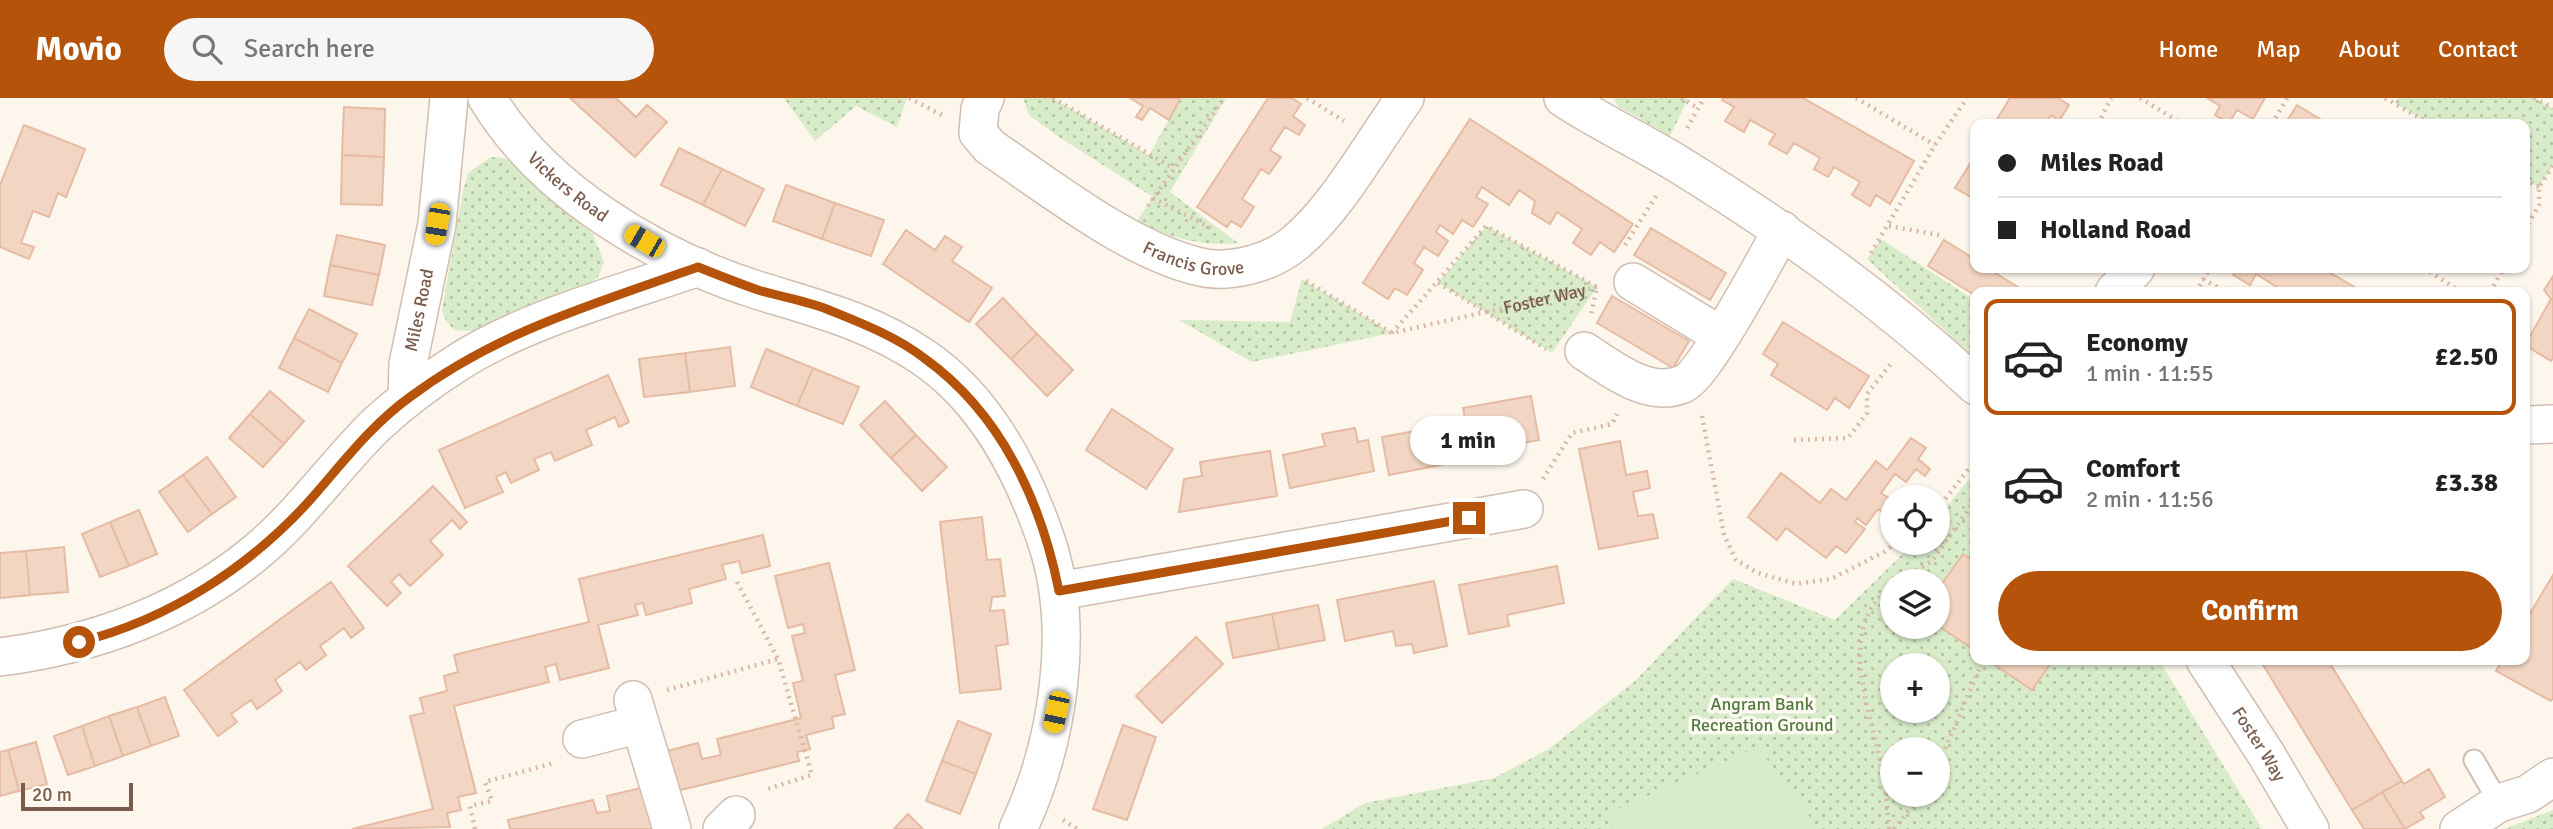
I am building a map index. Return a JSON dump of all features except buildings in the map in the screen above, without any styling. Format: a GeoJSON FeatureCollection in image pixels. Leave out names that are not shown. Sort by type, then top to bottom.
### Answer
{"type":"FeatureCollection","features":[{"type":"Feature","properties":{"kind":"street","name":"Miles Road"},"geometry":{"type":"LineString","coordinates":[[407,398],[408,364],[437,224],[449,98]]}},
{"type":"Feature","properties":{"kind":"street","name":"Vickers Road"},"geometry":{"type":"LineString","coordinates":[[487,98],[534,157],[587,203],[623,229],[698,267],[755,289],[827,309],[875,330],[924,357],[967,396],[1003,443],[1024,479],[1037,513],[1052,555],[1059,591],[1056,712],[1046,758],[1018,829]]}},
{"type":"Feature","properties":{"kind":"street","name":"Francis Grove"},"geometry":{"type":"LineString","coordinates":[[985,98],[979,109],[978,133],[990,147],[1128,236],[1198,267],[1222,269],[1270,259],[1296,243],[1319,219],[1405,98]]}},
{"type":"Feature","properties":{"kind":"street"},"geometry":{"type":"LineString","coordinates":[[1566,99],[1677,164],[1782,230],[1854,280],[1916,330],[1970,380]]}},
{"type":"Feature","properties":{"kind":"street"},"geometry":{"type":"LineString","coordinates":[[1584,351],[1633,382],[1682,385],[1694,377],[1782,230]]}},
{"type":"Feature","properties":{"kind":"street"},"geometry":{"type":"LineString","coordinates":[[0,657],[40,652],[99,637],[162,612],[210,584],[260,549],[309,501],[377,425],[407,398],[458,362],[519,331],[698,267]]}},
{"type":"Feature","properties":{"kind":"street"},"geometry":{"type":"LineString","coordinates":[[1619,270],[1720,335]]}},
{"type":"Feature","properties":{"kind":"street"},"geometry":{"type":"LineString","coordinates":[[2119,287],[2132,273]]}},
{"type":"Feature","properties":{"kind":"street"},"geometry":{"type":"LineString","coordinates":[[2530,425],[2553,424]]}},
{"type":"Feature","properties":{"kind":"street"},"geometry":{"type":"LineString","coordinates":[[1059,591],[1524,509]]}},
{"type":"Feature","properties":{"kind":"street","name":"Foster Way"},"geometry":{"type":"LineString","coordinates":[[2209,665],[2310,829]]}},
{"type":"Feature","properties":{"kind":"street"},"geometry":{"type":"LineString","coordinates":[[582,739],[637,712],[672,829]]}},
{"type":"Feature","properties":{"kind":"street"},"geometry":{"type":"LineString","coordinates":[[2459,829],[2499,803],[2528,794],[2553,777]]}},
{"type":"Feature","properties":{"kind":"lane"},"geometry":{"type":"LineString","coordinates":[[2474,760],[2499,803]]}},
{"type":"Feature","properties":{"kind":"path"},"geometry":{"type":"LineString","coordinates":[[1054,98],[1173,168]]}},
{"type":"Feature","properties":{"kind":"path"},"geometry":{"type":"LineString","coordinates":[[1128,236],[1224,98]]}},
{"type":"Feature","properties":{"kind":"path"},"geometry":{"type":"LineString","coordinates":[[1307,98],[1374,141]]}},
{"type":"Feature","properties":{"kind":"path"},"geometry":{"type":"LineString","coordinates":[[1681,98],[1698,108]]}},
{"type":"Feature","properties":{"kind":"path"},"geometry":{"type":"LineString","coordinates":[[1856,98],[1935,145]]}},
{"type":"Feature","properties":{"kind":"path"},"geometry":{"type":"LineString","coordinates":[[1854,280],[1889,226],[1935,145],[1967,98]]}},
{"type":"Feature","properties":{"kind":"path"},"geometry":{"type":"LineString","coordinates":[[2100,119],[2111,98]]}},
{"type":"Feature","properties":{"kind":"path"},"geometry":{"type":"LineString","coordinates":[[2140,98],[2175,119]]}},
{"type":"Feature","properties":{"kind":"path"},"geometry":{"type":"LineString","coordinates":[[2275,119],[2287,98]]}},
{"type":"Feature","properties":{"kind":"path"},"geometry":{"type":"LineString","coordinates":[[2385,98],[2396,101],[2423,119]]}},
{"type":"Feature","properties":{"kind":"path"},"geometry":{"type":"LineString","coordinates":[[2534,98],[2553,108]]}},
{"type":"Feature","properties":{"kind":"path","name":"Foster Way"},"geometry":{"type":"LineString","coordinates":[[1438,282],[1486,312],[1597,288],[1619,270],[1677,164]]}},
{"type":"Feature","properties":{"kind":"path"},"geometry":{"type":"LineString","coordinates":[[2530,221],[2539,205],[2539,187],[2553,166]]}},
{"type":"Feature","properties":{"kind":"path"},"geometry":{"type":"LineString","coordinates":[[2530,182],[2539,187]]}},
{"type":"Feature","properties":{"kind":"path"},"geometry":{"type":"LineString","coordinates":[[1270,259],[1392,333],[1486,312],[1571,365],[1584,351],[1597,288],[1486,226],[1392,333]]}},
{"type":"Feature","properties":{"kind":"path"},"geometry":{"type":"LineString","coordinates":[[1889,226],[1939,235]]}},
{"type":"Feature","properties":{"kind":"path"},"geometry":{"type":"LineString","coordinates":[[2199,287],[2207,273]]}},
{"type":"Feature","properties":{"kind":"path"},"geometry":{"type":"LineString","coordinates":[[2432,273],[2453,287]]}},
{"type":"Feature","properties":{"kind":"path"},"geometry":{"type":"LineString","coordinates":[[2203,279],[2217,287]]}},
{"type":"Feature","properties":{"kind":"path"},"geometry":{"type":"LineString","coordinates":[[1794,440],[1848,438],[1867,413],[1867,394],[1916,330]]}},
{"type":"Feature","properties":{"kind":"path"},"geometry":{"type":"LineString","coordinates":[[1694,377],[1724,536],[1736,560],[1758,573],[1796,584],[1831,579],[1880,554]]}},
{"type":"Feature","properties":{"kind":"path"},"geometry":{"type":"LineString","coordinates":[[1524,509],[1572,433],[1612,424],[1633,382]]}},
{"type":"Feature","properties":{"kind":"path"},"geometry":{"type":"LineString","coordinates":[[1950,493],[1970,467]]}},
{"type":"Feature","properties":{"kind":"path"},"geometry":{"type":"LineString","coordinates":[[1918,569],[1932,561],[1970,507]]}},
{"type":"Feature","properties":{"kind":"path"},"geometry":{"type":"LineString","coordinates":[[729,822],[748,796],[811,775],[778,659],[737,582]]}},
{"type":"Feature","properties":{"kind":"path"},"geometry":{"type":"LineString","coordinates":[[1880,596],[1873,603],[1860,641],[1860,658],[1867,718],[1884,777],[1892,829]]}},
{"type":"Feature","properties":{"kind":"path"},"geometry":{"type":"LineString","coordinates":[[637,712],[778,659]]}},
{"type":"Feature","properties":{"kind":"path"},"geometry":{"type":"LineString","coordinates":[[1950,737],[1981,665]]}},
{"type":"Feature","properties":{"kind":"path"},"geometry":{"type":"LineString","coordinates":[[475,829],[470,806],[492,801],[485,782],[587,754],[582,739]]}},
{"type":"Feature","properties":{"kind":"path"},"geometry":{"type":"LineString","coordinates":[[1892,829],[1911,807]]}},
{"type":"Feature","properties":{"kind":"green space"},"geometry":{"type":"Polygon","coordinates":[[[784,98],[907,98],[897,127],[856,106],[815,141],[784,98]]]}},
{"type":"Feature","properties":{"kind":"green space"},"geometry":{"type":"Polygon","coordinates":[[[1023,98],[1053,98],[1149,155],[1181,98],[1226,98],[1170,192],[1238,243],[1212,244],[1186,240],[1137,221],[1153,197],[1029,115],[1023,98]]]}},
{"type":"Feature","properties":{"kind":"green space"},"geometry":{"type":"Polygon","coordinates":[[[1614,98],[1688,99],[1670,136],[1618,106],[1614,98]]]}},
{"type":"Feature","properties":{"kind":"green space"},"geometry":{"type":"Polygon","coordinates":[[[2398,98],[2534,98],[2553,108],[2553,166],[2539,187],[2530,182],[2530,119],[2422,119],[2395,103],[2398,98]]]}},
{"type":"Feature","properties":{"kind":"green space"},"geometry":{"type":"Polygon","coordinates":[[[491,157],[504,158],[521,168],[593,234],[604,262],[598,277],[588,286],[472,331],[454,330],[446,321],[442,310],[463,191],[468,173],[491,157]]]}},
{"type":"Feature","properties":{"kind":"green space"},"geometry":{"type":"Polygon","coordinates":[[[1486,226],[1597,287],[1552,353],[1438,283],[1486,226]]]}},
{"type":"Feature","properties":{"kind":"green space"},"geometry":{"type":"Polygon","coordinates":[[[1881,239],[1970,297],[1970,353],[1867,259],[1881,239]]]}},
{"type":"Feature","properties":{"kind":"green space"},"geometry":{"type":"Polygon","coordinates":[[[1302,279],[1392,333],[1252,362],[1179,320],[1290,322],[1302,279]]]}},
{"type":"Feature","properties":{"kind":"green space","name":"Angram Bank Recreation Ground"},"geometry":{"type":"Polygon","coordinates":[[[1970,478],[1970,665],[2162,665],[2262,829],[1322,829],[1365,803],[1494,778],[1549,749],[1635,681],[1733,579],[1835,620],[1880,576],[1880,639],[1950,639],[1950,569],[1887,569],[1902,555],[1950,555],[1950,503],[1970,478]]]}},
{"type":"Feature","properties":{"kind":"green space"},"geometry":{"type":"Polygon","coordinates":[[[1758,747],[1819,829],[1613,829],[1605,815],[1758,747]]]}},
{"type":"Feature","properties":{"kind":"green space"},"geometry":{"type":"Polygon","coordinates":[[[2553,810],[2553,829],[2504,829],[2553,810]]]}},
{"type":"Feature","properties":{"kind":"route"},"geometry":{"type":"LineString","coordinates":[[79,642],[162,612],[210,584],[260,549],[309,501],[377,425],[407,398],[458,362],[519,331],[698,267],[755,289],[827,309],[875,330],[924,357],[967,396],[996,431],[1024,479],[1052,555],[1059,591],[1469,518]]}}]}
